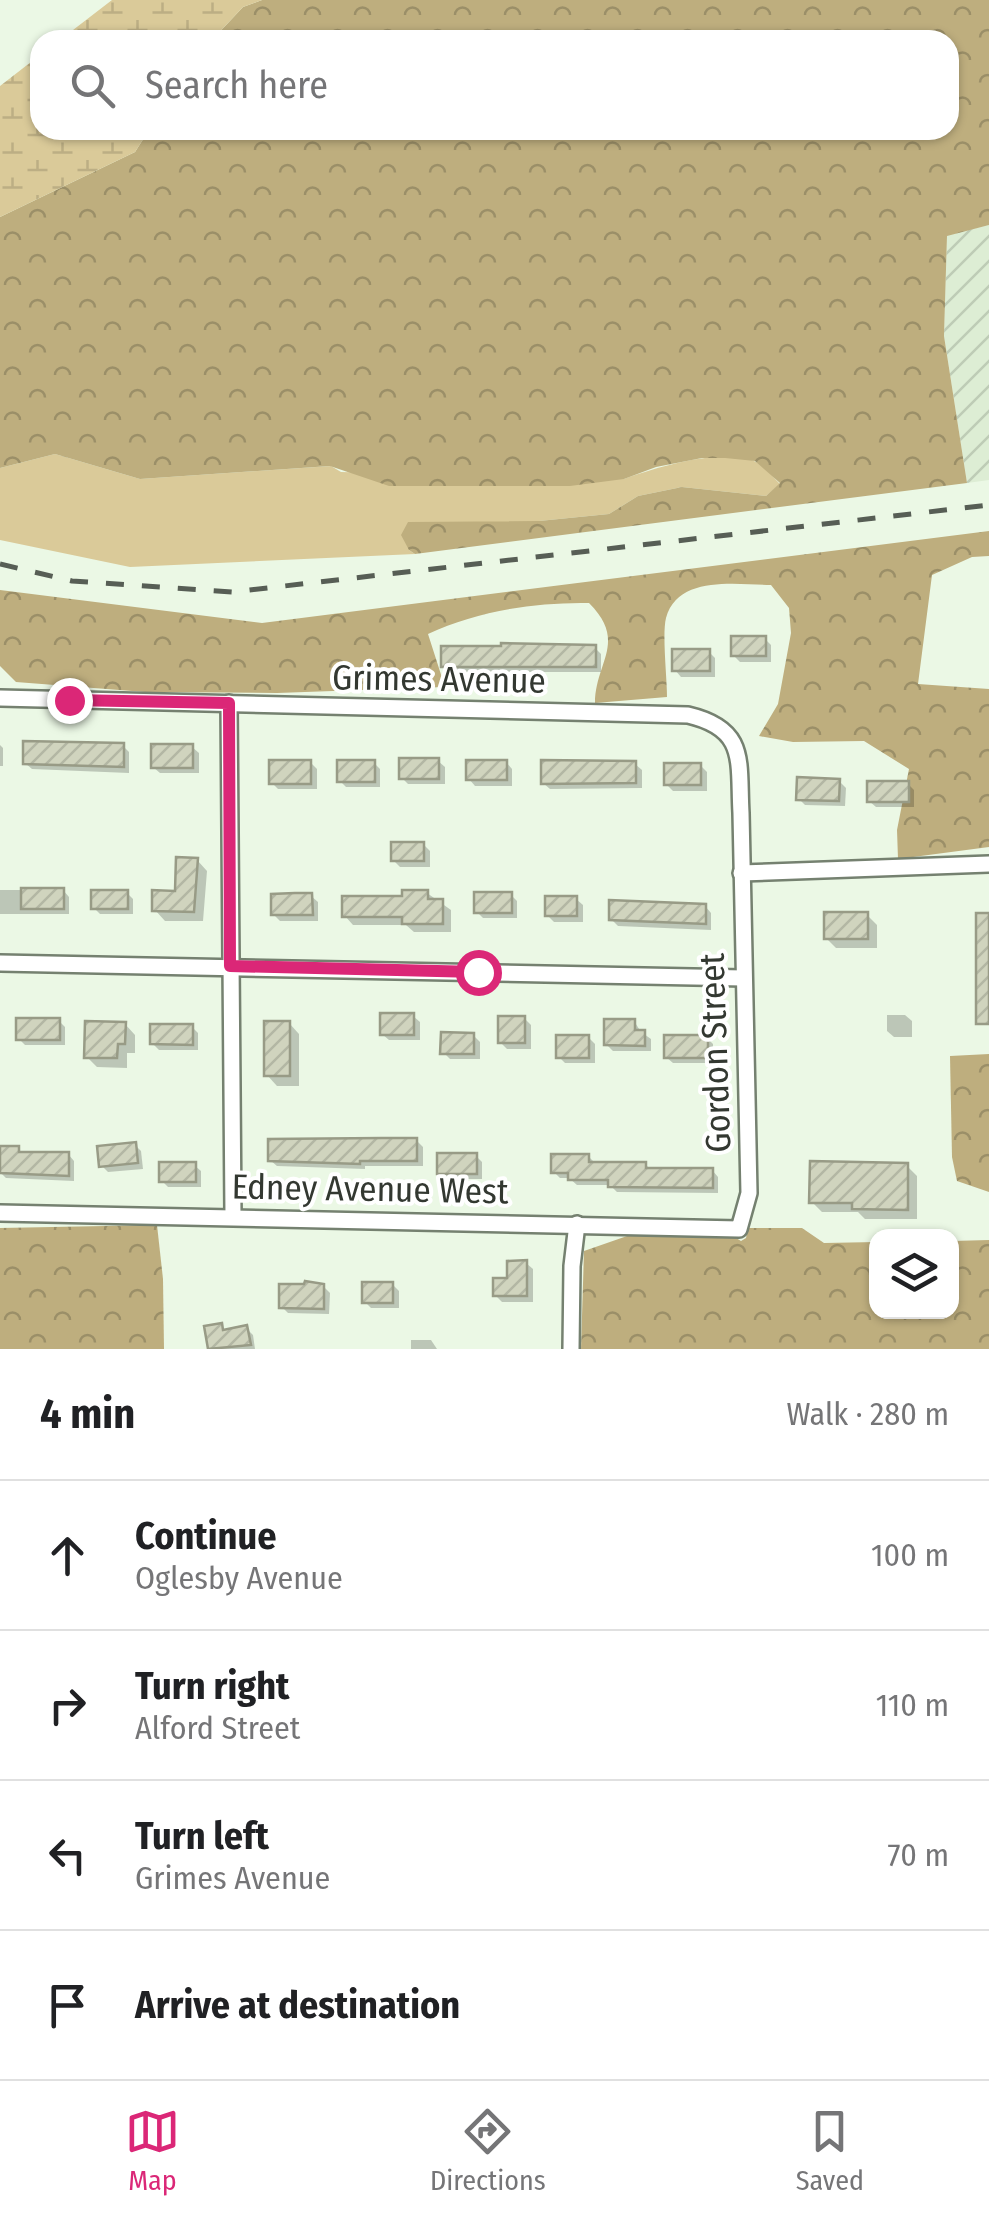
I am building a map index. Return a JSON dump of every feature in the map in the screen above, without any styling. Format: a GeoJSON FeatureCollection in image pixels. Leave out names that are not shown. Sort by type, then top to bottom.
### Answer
{"type":"FeatureCollection","features":[{"type":"Feature","properties":{"kind":"street","name":"Grimes Avenue"},"geometry":{"type":"LineString","coordinates":[[0,698],[688,715],[711,720],[728,731],[736,746],[741,873]]}},
{"type":"Feature","properties":{"kind":"street"},"geometry":{"type":"LineString","coordinates":[[229,703],[233,1216]]}},
{"type":"Feature","properties":{"kind":"street"},"geometry":{"type":"LineString","coordinates":[[741,873],[989,864]]}},
{"type":"Feature","properties":{"kind":"street","name":"Gordon Street"},"geometry":{"type":"LineString","coordinates":[[738,1228],[750,1193],[741,873]]}},
{"type":"Feature","properties":{"kind":"street"},"geometry":{"type":"LineString","coordinates":[[0,964],[742,978]]}},
{"type":"Feature","properties":{"kind":"street","name":"Edney Avenue West"},"geometry":{"type":"LineString","coordinates":[[0,1213],[738,1228]]}},
{"type":"Feature","properties":{"kind":"street"},"geometry":{"type":"LineString","coordinates":[[571,1349],[577,1224]]}},
{"type":"Feature","properties":{"kind":"shaded area"},"geometry":{"type":"Polygon","coordinates":[[[989,225],[989,480],[967,483],[944,336],[947,235],[989,225]]]}},
{"type":"Feature","properties":{"kind":"green space"},"geometry":{"type":"Polygon","coordinates":[[[112,0],[262,0],[243,7],[221,30],[73,30],[112,0]]]}},
{"type":"Feature","properties":{"kind":"green space"},"geometry":{"type":"Polygon","coordinates":[[[262,0],[989,0],[989,225],[947,236],[944,336],[967,483],[415,554],[401,535],[408,522],[539,521],[609,514],[638,496],[682,487],[766,496],[780,483],[755,461],[725,458],[702,458],[656,467],[624,479],[570,486],[389,486],[330,466],[140,479],[55,454],[0,468],[0,217],[135,152],[143,140],[959,140],[959,30],[221,30],[243,7],[262,0]]]}},
{"type":"Feature","properties":{"kind":"green space"},"geometry":{"type":"Polygon","coordinates":[[[30,63],[30,140],[143,140],[135,152],[0,217],[0,86],[30,63]]]}},
{"type":"Feature","properties":{"kind":"green space"},"geometry":{"type":"Polygon","coordinates":[[[55,454],[140,479],[331,466],[341,472],[624,479],[690,460],[727,456],[756,462],[780,484],[766,496],[682,487],[638,496],[609,514],[539,521],[409,550],[415,554],[130,567],[0,540],[0,468],[55,454]]]}},
{"type":"Feature","properties":{"kind":"green space"},"geometry":{"type":"Polygon","coordinates":[[[989,531],[989,556],[972,557],[932,575],[918,684],[989,689],[989,847],[898,859],[897,830],[909,769],[864,741],[793,742],[759,736],[778,704],[791,633],[789,608],[771,585],[711,585],[683,594],[673,604],[665,625],[667,697],[595,703],[608,641],[600,617],[589,603],[507,610],[466,619],[428,634],[445,687],[277,693],[145,692],[16,682],[0,666],[0,590],[262,623],[989,531]]]}},
{"type":"Feature","properties":{"kind":"green space"},"geometry":{"type":"Polygon","coordinates":[[[989,1054],[989,1192],[957,1181],[952,1157],[950,1056],[989,1054]]]}},
{"type":"Feature","properties":{"kind":"green space"},"geometry":{"type":"Polygon","coordinates":[[[157,1225],[164,1349],[0,1349],[0,1228],[157,1225]]]}},
{"type":"Feature","properties":{"kind":"green space"},"geometry":{"type":"Polygon","coordinates":[[[748,1228],[802,1228],[824,1243],[869,1242],[869,1319],[959,1319],[959,1241],[989,1240],[989,1349],[581,1349],[584,1251],[630,1235],[741,1241],[748,1228]]]}},
{"type":"Feature","properties":{"kind":"building"},"geometry":{"type":"Polygon","coordinates":[[[731,636],[766,636],[766,656],[731,656],[731,636]]]}},
{"type":"Feature","properties":{"kind":"building"},"geometry":{"type":"Polygon","coordinates":[[[596,645],[596,667],[441,667],[441,646],[596,645]]]}},
{"type":"Feature","properties":{"kind":"building"},"geometry":{"type":"Polygon","coordinates":[[[672,649],[710,649],[710,671],[672,671],[672,649]]]}},
{"type":"Feature","properties":{"kind":"building"},"geometry":{"type":"Polygon","coordinates":[[[23,741],[124,743],[124,767],[23,764],[23,741]]]}},
{"type":"Feature","properties":{"kind":"building"},"geometry":{"type":"Polygon","coordinates":[[[151,744],[193,744],[193,768],[151,768],[151,744]]]}},
{"type":"Feature","properties":{"kind":"building"},"geometry":{"type":"Polygon","coordinates":[[[399,758],[439,758],[439,779],[399,779],[399,758]]]}},
{"type":"Feature","properties":{"kind":"building"},"geometry":{"type":"Polygon","coordinates":[[[269,760],[311,760],[311,784],[269,784],[269,760]]]}},
{"type":"Feature","properties":{"kind":"building"},"geometry":{"type":"Polygon","coordinates":[[[337,760],[375,760],[375,782],[337,782],[337,760]]]}},
{"type":"Feature","properties":{"kind":"building"},"geometry":{"type":"Polygon","coordinates":[[[466,760],[507,760],[507,780],[466,780],[466,760]]]}},
{"type":"Feature","properties":{"kind":"building"},"geometry":{"type":"Polygon","coordinates":[[[541,760],[636,761],[636,783],[541,784],[541,760]]]}},
{"type":"Feature","properties":{"kind":"building"},"geometry":{"type":"Polygon","coordinates":[[[664,763],[701,763],[701,785],[664,785],[664,763]]]}},
{"type":"Feature","properties":{"kind":"building"},"geometry":{"type":"Polygon","coordinates":[[[797,777],[840,779],[839,801],[796,800],[797,777]]]}},
{"type":"Feature","properties":{"kind":"building"},"geometry":{"type":"Polygon","coordinates":[[[867,781],[909,781],[909,802],[867,802],[867,781]]]}},
{"type":"Feature","properties":{"kind":"building"},"geometry":{"type":"Polygon","coordinates":[[[391,842],[424,842],[424,861],[391,861],[391,842]]]}},
{"type":"Feature","properties":{"kind":"building"},"geometry":{"type":"Polygon","coordinates":[[[176,857],[198,858],[194,912],[152,911],[152,890],[175,891],[176,857]]]}},
{"type":"Feature","properties":{"kind":"building"},"geometry":{"type":"Polygon","coordinates":[[[21,888],[64,888],[64,909],[21,909],[21,888]]]}},
{"type":"Feature","properties":{"kind":"building"},"geometry":{"type":"Polygon","coordinates":[[[91,890],[128,890],[128,909],[91,909],[91,890]]]}},
{"type":"Feature","properties":{"kind":"building"},"geometry":{"type":"Polygon","coordinates":[[[402,890],[428,890],[428,899],[443,899],[443,924],[402,924],[402,917],[342,917],[342,896],[402,896],[402,890]]]}},
{"type":"Feature","properties":{"kind":"building"},"geometry":{"type":"Polygon","coordinates":[[[474,892],[512,892],[512,913],[474,913],[474,892]]]}},
{"type":"Feature","properties":{"kind":"building"},"geometry":{"type":"Polygon","coordinates":[[[312,893],[313,915],[271,915],[271,894],[312,893]]]}},
{"type":"Feature","properties":{"kind":"building"},"geometry":{"type":"Polygon","coordinates":[[[545,896],[577,896],[577,916],[545,916],[545,896]]]}},
{"type":"Feature","properties":{"kind":"building"},"geometry":{"type":"Polygon","coordinates":[[[609,900],[706,904],[706,924],[609,920],[609,900]]]}},
{"type":"Feature","properties":{"kind":"building"},"geometry":{"type":"Polygon","coordinates":[[[824,912],[868,912],[868,939],[824,939],[824,912]]]}},
{"type":"Feature","properties":{"kind":"building"},"geometry":{"type":"Polygon","coordinates":[[[976,913],[989,913],[989,1024],[976,1024],[976,913]]]}},
{"type":"Feature","properties":{"kind":"building"},"geometry":{"type":"Polygon","coordinates":[[[380,1013],[414,1013],[414,1035],[380,1035],[380,1013]]]}},
{"type":"Feature","properties":{"kind":"building"},"geometry":{"type":"Polygon","coordinates":[[[498,1016],[525,1016],[525,1043],[498,1043],[498,1016]]]}},
{"type":"Feature","properties":{"kind":"building"},"geometry":{"type":"Polygon","coordinates":[[[16,1018],[60,1018],[60,1040],[16,1040],[16,1018]]]}},
{"type":"Feature","properties":{"kind":"building"},"geometry":{"type":"Polygon","coordinates":[[[604,1019],[635,1019],[635,1030],[645,1030],[645,1046],[604,1045],[604,1019]]]}},
{"type":"Feature","properties":{"kind":"building"},"geometry":{"type":"Polygon","coordinates":[[[85,1021],[126,1022],[125,1044],[118,1044],[117,1058],[84,1058],[85,1021]]]}},
{"type":"Feature","properties":{"kind":"building"},"geometry":{"type":"Polygon","coordinates":[[[264,1021],[290,1021],[290,1076],[264,1076],[264,1021]]]}},
{"type":"Feature","properties":{"kind":"building"},"geometry":{"type":"Polygon","coordinates":[[[150,1024],[193,1024],[193,1045],[150,1044],[150,1024]]]}},
{"type":"Feature","properties":{"kind":"building"},"geometry":{"type":"Polygon","coordinates":[[[441,1032],[474,1033],[474,1054],[440,1054],[441,1032]]]}},
{"type":"Feature","properties":{"kind":"building"},"geometry":{"type":"Polygon","coordinates":[[[556,1035],[589,1035],[589,1058],[556,1058],[556,1035]]]}},
{"type":"Feature","properties":{"kind":"building"},"geometry":{"type":"Polygon","coordinates":[[[664,1035],[708,1035],[708,1058],[664,1058],[664,1035]]]}},
{"type":"Feature","properties":{"kind":"building"},"geometry":{"type":"Polygon","coordinates":[[[417,1138],[417,1161],[268,1161],[268,1139],[417,1138]]]}},
{"type":"Feature","properties":{"kind":"building"},"geometry":{"type":"Polygon","coordinates":[[[136,1142],[138,1163],[99,1167],[97,1146],[136,1142]]]}},
{"type":"Feature","properties":{"kind":"building"},"geometry":{"type":"Polygon","coordinates":[[[0,1146],[19,1146],[19,1152],[69,1152],[69,1176],[0,1173],[0,1146]]]}},
{"type":"Feature","properties":{"kind":"building"},"geometry":{"type":"Polygon","coordinates":[[[437,1153],[477,1153],[477,1174],[437,1174],[437,1153]]]}},
{"type":"Feature","properties":{"kind":"building"},"geometry":{"type":"Polygon","coordinates":[[[551,1154],[589,1154],[589,1162],[646,1162],[646,1168],[713,1168],[713,1188],[608,1187],[608,1180],[568,1180],[568,1173],[551,1173],[551,1154]]]}},
{"type":"Feature","properties":{"kind":"building"},"geometry":{"type":"Polygon","coordinates":[[[810,1161],[908,1163],[908,1210],[852,1209],[852,1203],[809,1203],[810,1161]]]}},
{"type":"Feature","properties":{"kind":"building"},"geometry":{"type":"Polygon","coordinates":[[[159,1162],[196,1162],[196,1182],[159,1182],[159,1162]]]}},
{"type":"Feature","properties":{"kind":"building"},"geometry":{"type":"Polygon","coordinates":[[[527,1260],[527,1296],[493,1296],[493,1278],[507,1278],[507,1261],[527,1260]]]}},
{"type":"Feature","properties":{"kind":"building"},"geometry":{"type":"Polygon","coordinates":[[[362,1282],[393,1282],[393,1303],[362,1303],[362,1282]]]}},
{"type":"Feature","properties":{"kind":"building"},"geometry":{"type":"Polygon","coordinates":[[[279,1284],[324,1284],[324,1309],[279,1308],[279,1284]]]}},
{"type":"Feature","properties":{"kind":"building"},"geometry":{"type":"Polygon","coordinates":[[[222,1323],[223,1330],[247,1325],[251,1345],[208,1349],[204,1326],[222,1323]]]}},
{"type":"Feature","properties":{"kind":"railway"},"geometry":{"type":"LineString","coordinates":[[0,564],[72,581],[232,592],[989,505]]}},
{"type":"Feature","properties":{"kind":"route"},"geometry":{"type":"LineString","coordinates":[[69,700],[229,703],[230,966],[478,972]]}}]}
